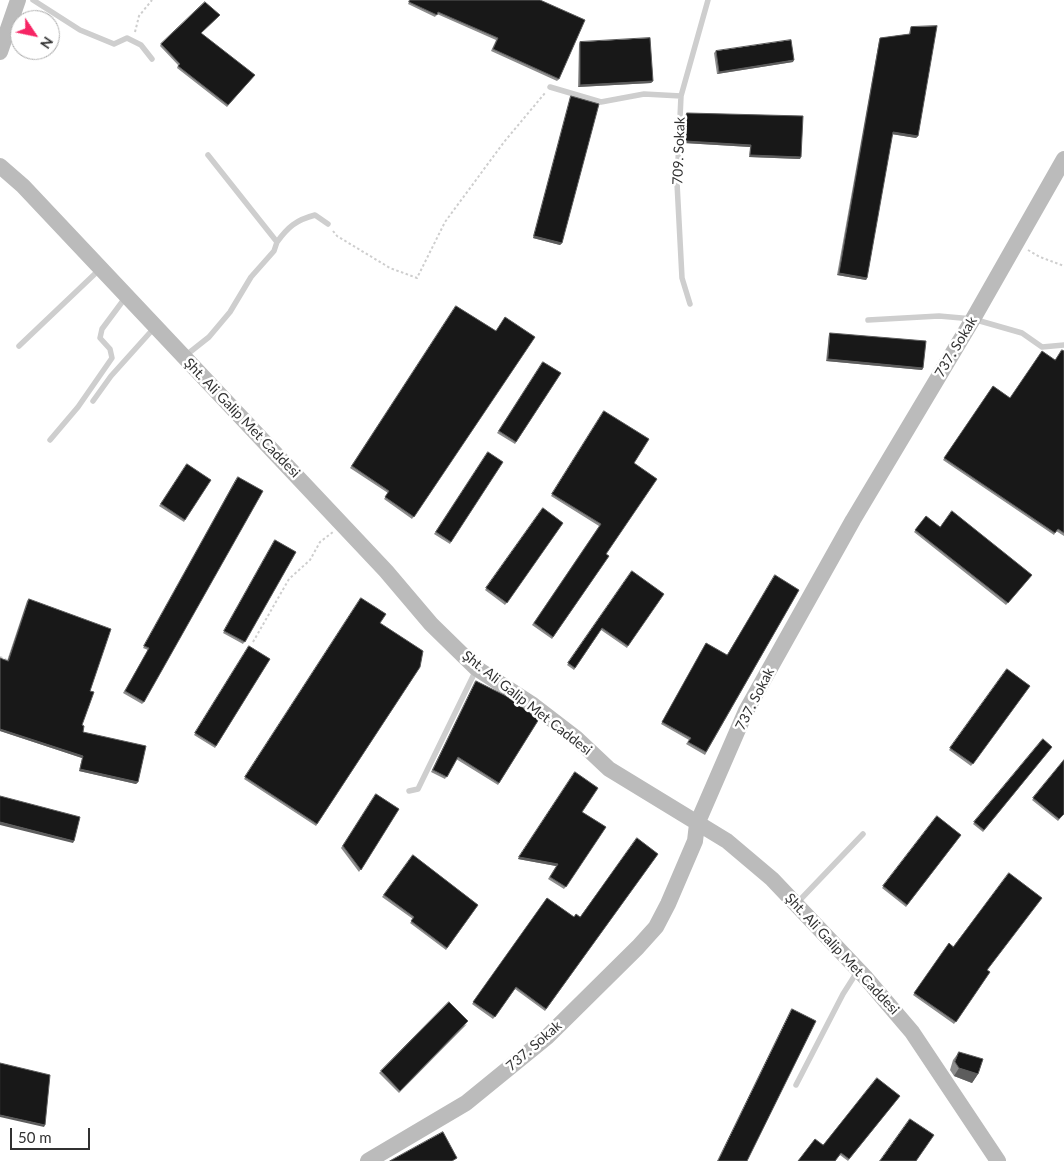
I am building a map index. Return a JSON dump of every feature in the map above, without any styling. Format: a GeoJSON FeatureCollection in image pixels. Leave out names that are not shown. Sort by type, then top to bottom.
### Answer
{"type":"FeatureCollection","features":[{"type":"Feature","properties":{"kind":"street"},"geometry":{"type":"LineString","coordinates":[[0,52],[18,0]]}},
{"type":"Feature","properties":{"kind":"street","name":"737. Sokak"},"geometry":{"type":"LineString","coordinates":[[368,1161],[466,1103],[547,1037],[656,927],[695,842],[697,824],[746,711],[853,520],[973,319],[1064,159]]}},
{"type":"Feature","properties":{"kind":"street","name":"Şht. Ali Galip Met Caddesi"},"geometry":{"type":"LineString","coordinates":[[0,166],[23,186],[342,524],[431,624],[476,668],[534,705],[576,738],[610,769],[727,841],[772,879],[859,970],[912,1032],[998,1161]]}},
{"type":"Feature","properties":{"kind":"lane"},"geometry":{"type":"LineString","coordinates":[[34,0],[80,30],[114,44],[127,38],[141,45],[152,59]]}},
{"type":"Feature","properties":{"kind":"lane","name":"709. Sokak"},"geometry":{"type":"LineString","coordinates":[[690,304],[682,278],[678,192],[681,96],[708,0]]}},
{"type":"Feature","properties":{"kind":"lane"},"geometry":{"type":"LineString","coordinates":[[550,87],[601,102],[644,94],[681,96]]}},
{"type":"Feature","properties":{"kind":"lane"},"geometry":{"type":"LineString","coordinates":[[208,155],[277,242]]}},
{"type":"Feature","properties":{"kind":"lane"},"geometry":{"type":"LineString","coordinates":[[184,357],[209,337],[230,312],[251,277],[274,251],[277,242],[289,226],[303,218],[315,215],[328,224]]}},
{"type":"Feature","properties":{"kind":"lane"},"geometry":{"type":"LineString","coordinates":[[19,346],[100,269]]}},
{"type":"Feature","properties":{"kind":"lane"},"geometry":{"type":"LineString","coordinates":[[50,440],[78,407],[112,358],[110,350],[100,338],[102,329],[126,296]]}},
{"type":"Feature","properties":{"kind":"lane"},"geometry":{"type":"LineString","coordinates":[[868,320],[939,316],[973,319],[1022,333],[1042,347],[1064,345]]}},
{"type":"Feature","properties":{"kind":"lane"},"geometry":{"type":"LineString","coordinates":[[93,401],[111,376],[155,328]]}},
{"type":"Feature","properties":{"kind":"lane"},"geometry":{"type":"LineString","coordinates":[[409,791],[418,789],[476,668]]}},
{"type":"Feature","properties":{"kind":"lane"},"geometry":{"type":"LineString","coordinates":[[796,904],[863,834]]}},
{"type":"Feature","properties":{"kind":"lane"},"geometry":{"type":"LineString","coordinates":[[796,1085],[843,994],[859,970]]}},
{"type":"Feature","properties":{"kind":"path"},"geometry":{"type":"LineString","coordinates":[[133,41],[139,16],[152,0]]}},
{"type":"Feature","properties":{"kind":"path"},"geometry":{"type":"LineString","coordinates":[[328,224],[337,236],[390,268],[417,278],[445,222],[504,142],[550,87]]}},
{"type":"Feature","properties":{"kind":"path"},"geometry":{"type":"LineString","coordinates":[[1016,242],[1040,257],[1064,266]]}},
{"type":"Feature","properties":{"kind":"path"},"geometry":{"type":"LineString","coordinates":[[253,642],[289,579],[310,560],[320,542],[342,524]]}},
{"type":"Feature","properties":{"kind":"path"},"geometry":{"type":"LineString","coordinates":[[0,657],[16,663]]}},
{"type":"Feature","properties":{"kind":"building"},"geometry":{"type":"Polygon","coordinates":[[[410,0],[540,0],[585,20],[559,79],[493,49],[498,38],[438,12],[437,15],[409,2],[410,0]]]}},
{"type":"Feature","properties":{"kind":"building"},"geometry":{"type":"Polygon","coordinates":[[[205,2],[220,15],[201,33],[255,75],[228,105],[178,66],[180,64],[161,44],[205,2]]]}},
{"type":"Feature","properties":{"kind":"building"},"geometry":{"type":"Polygon","coordinates":[[[937,26],[918,136],[893,132],[867,278],[839,273],[880,38],[910,34],[911,27],[937,26]]]}},
{"type":"Feature","properties":{"kind":"building"},"geometry":{"type":"Polygon","coordinates":[[[650,38],[653,81],[580,85],[580,42],[650,38]]]}},
{"type":"Feature","properties":{"kind":"building"},"geometry":{"type":"Polygon","coordinates":[[[791,40],[794,60],[719,72],[716,51],[791,40]]]}},
{"type":"Feature","properties":{"kind":"building"},"geometry":{"type":"Polygon","coordinates":[[[571,96],[599,104],[562,243],[534,236],[571,96]]]}},
{"type":"Feature","properties":{"kind":"building"},"geometry":{"type":"Polygon","coordinates":[[[687,113],[803,116],[801,157],[750,155],[751,145],[685,141],[687,113]]]}},
{"type":"Feature","properties":{"kind":"building"},"geometry":{"type":"Polygon","coordinates":[[[456,306],[496,331],[505,317],[535,337],[414,517],[385,497],[389,491],[352,466],[456,306]]]}},
{"type":"Feature","properties":{"kind":"building"},"geometry":{"type":"Polygon","coordinates":[[[830,333],[926,341],[923,368],[828,359],[830,333]]]}},
{"type":"Feature","properties":{"kind":"building"},"geometry":{"type":"Polygon","coordinates":[[[1062,350],[1064,351],[1064,533],[1058,529],[1055,533],[944,458],[993,386],[1010,398],[1042,351],[1055,360],[1062,350]]]}},
{"type":"Feature","properties":{"kind":"building"},"geometry":{"type":"Polygon","coordinates":[[[543,362],[561,373],[516,442],[499,431],[543,362]]]}},
{"type":"Feature","properties":{"kind":"building"},"geometry":{"type":"Polygon","coordinates":[[[604,411],[649,439],[634,463],[657,479],[606,554],[609,556],[553,637],[534,623],[601,524],[552,494],[604,411]]]}},
{"type":"Feature","properties":{"kind":"building"},"geometry":{"type":"Polygon","coordinates":[[[488,452],[503,462],[451,542],[436,532],[488,452]]]}},
{"type":"Feature","properties":{"kind":"building"},"geometry":{"type":"Polygon","coordinates":[[[187,464],[211,480],[185,520],[161,504],[187,464]]]}},
{"type":"Feature","properties":{"kind":"building"},"geometry":{"type":"Polygon","coordinates":[[[238,477],[263,491],[144,702],[125,691],[149,648],[144,646],[238,477]]]}},
{"type":"Feature","properties":{"kind":"building"},"geometry":{"type":"Polygon","coordinates":[[[543,508],[563,523],[507,603],[486,588],[543,508]]]}},
{"type":"Feature","properties":{"kind":"building"},"geometry":{"type":"Polygon","coordinates":[[[952,511],[1032,575],[1008,603],[915,530],[926,516],[940,527],[952,511]]]}},
{"type":"Feature","properties":{"kind":"building"},"geometry":{"type":"Polygon","coordinates":[[[275,540],[296,552],[245,642],[224,631],[275,540]]]}},
{"type":"Feature","properties":{"kind":"building"},"geometry":{"type":"Polygon","coordinates":[[[632,571],[664,594],[628,646],[602,628],[575,668],[568,663],[632,571]]]}},
{"type":"Feature","properties":{"kind":"building"},"geometry":{"type":"Polygon","coordinates":[[[775,575],[799,590],[706,752],[688,742],[691,738],[662,722],[706,643],[727,655],[775,575]]]}},
{"type":"Feature","properties":{"kind":"building"},"geometry":{"type":"Polygon","coordinates":[[[361,598],[386,614],[380,623],[423,651],[420,667],[317,824],[245,777],[361,598]]]}},
{"type":"Feature","properties":{"kind":"building"},"geometry":{"type":"Polygon","coordinates":[[[29,599],[111,629],[90,691],[94,692],[82,725],[84,726],[83,732],[146,746],[138,782],[80,769],[83,756],[0,729],[0,658],[8,661],[29,599]]]}},
{"type":"Feature","properties":{"kind":"building"},"geometry":{"type":"Polygon","coordinates":[[[249,646],[270,659],[216,746],[195,733],[249,646]]]}},
{"type":"Feature","properties":{"kind":"building"},"geometry":{"type":"Polygon","coordinates":[[[1007,669],[1030,686],[973,764],[950,748],[1007,669]]]}},
{"type":"Feature","properties":{"kind":"building"},"geometry":{"type":"Polygon","coordinates":[[[476,681],[506,696],[539,719],[499,783],[458,757],[447,777],[433,770],[476,681]]]}},
{"type":"Feature","properties":{"kind":"building"},"geometry":{"type":"Polygon","coordinates":[[[1043,739],[1052,747],[984,830],[974,822],[1043,739]]]}},
{"type":"Feature","properties":{"kind":"building"},"geometry":{"type":"Polygon","coordinates":[[[1064,760],[1064,814],[1059,819],[1033,798],[1064,760]]]}},
{"type":"Feature","properties":{"kind":"building"},"geometry":{"type":"Polygon","coordinates":[[[575,772],[598,788],[582,812],[606,827],[566,887],[550,877],[558,864],[519,857],[575,772]]]}},
{"type":"Feature","properties":{"kind":"building"},"geometry":{"type":"Polygon","coordinates":[[[376,794],[399,809],[361,870],[343,846],[376,794]]]}},
{"type":"Feature","properties":{"kind":"building"},"geometry":{"type":"Polygon","coordinates":[[[0,796],[80,817],[74,841],[0,822],[0,796]]]}},
{"type":"Feature","properties":{"kind":"building"},"geometry":{"type":"Polygon","coordinates":[[[937,816],[961,835],[907,905],[883,886],[937,816]]]}},
{"type":"Feature","properties":{"kind":"building"},"geometry":{"type":"Polygon","coordinates":[[[637,838],[658,854],[546,1009],[516,987],[495,1017],[473,1002],[547,898],[574,917],[576,914],[580,917],[637,838]]]}},
{"type":"Feature","properties":{"kind":"building"},"geometry":{"type":"Polygon","coordinates":[[[413,855],[478,905],[447,948],[411,921],[414,917],[384,895],[413,855]]]}},
{"type":"Feature","properties":{"kind":"building"},"geometry":{"type":"Polygon","coordinates":[[[1009,873],[1042,898],[987,970],[990,972],[956,1022],[914,993],[949,943],[953,947],[1009,873]]]}},
{"type":"Feature","properties":{"kind":"building"},"geometry":{"type":"Polygon","coordinates":[[[449,1002],[468,1021],[400,1091],[381,1071],[449,1002]]]}},
{"type":"Feature","properties":{"kind":"building"},"geometry":{"type":"Polygon","coordinates":[[[792,1009],[816,1021],[747,1161],[718,1161],[792,1009]]]}},
{"type":"Feature","properties":{"kind":"building"},"geometry":{"type":"Polygon","coordinates":[[[959,1052],[983,1059],[978,1074],[959,1068],[955,1062],[959,1052]]]}},
{"type":"Feature","properties":{"kind":"building"},"geometry":{"type":"Polygon","coordinates":[[[0,1063],[50,1075],[45,1125],[0,1115],[0,1063]]]}},
{"type":"Feature","properties":{"kind":"building"},"geometry":{"type":"Polygon","coordinates":[[[877,1078],[900,1096],[849,1159],[841,1153],[835,1161],[798,1161],[815,1139],[823,1145],[877,1078]]]}},
{"type":"Feature","properties":{"kind":"building"},"geometry":{"type":"Polygon","coordinates":[[[910,1119],[934,1135],[916,1161],[880,1161],[910,1119]]]}},
{"type":"Feature","properties":{"kind":"building"},"geometry":{"type":"Polygon","coordinates":[[[443,1132],[457,1158],[452,1161],[390,1161],[443,1132]]]}}]}
